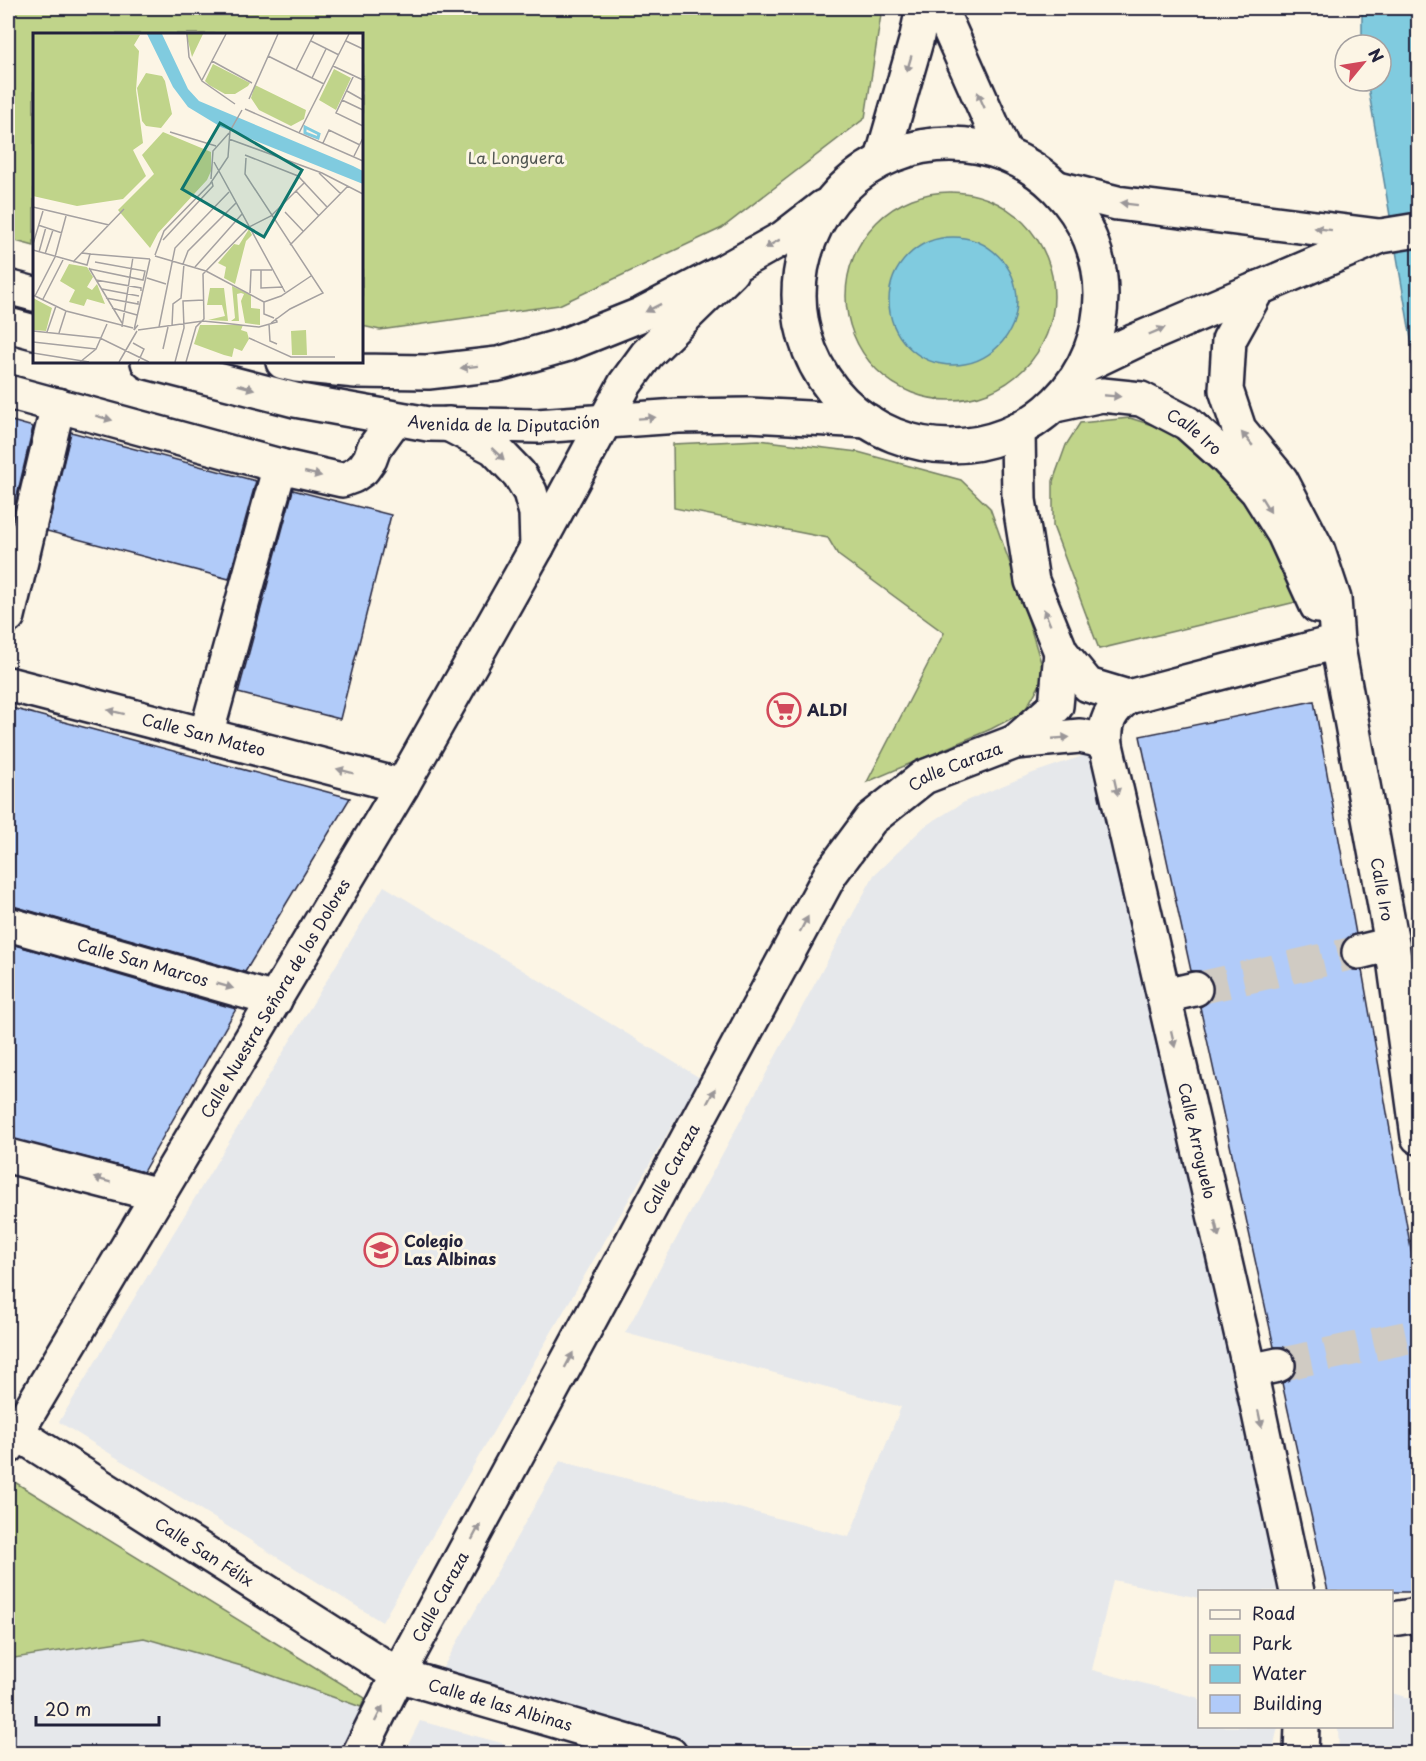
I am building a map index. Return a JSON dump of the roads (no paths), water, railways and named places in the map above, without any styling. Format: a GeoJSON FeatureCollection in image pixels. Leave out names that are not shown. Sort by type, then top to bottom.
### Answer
{"type":"FeatureCollection","features":[{"type":"Feature","properties":{"kind":"street"},"geometry":{"type":"LineString","coordinates":[[882,159],[916,41],[923,8]]}},
{"type":"Feature","properties":{"kind":"street"},"geometry":{"type":"LineString","coordinates":[[940,8],[1005,154]]}},
{"type":"Feature","properties":{"kind":"street"},"geometry":{"type":"LineString","coordinates":[[287,363],[356,371],[428,372],[498,364],[566,345],[640,315],[783,238],[833,198],[856,176],[882,159],[912,148],[943,144],[975,145],[1005,154],[1058,189],[1078,213],[1092,242],[1100,273],[1101,304],[1096,335],[1085,365],[1055,405],[1018,430],[989,441],[958,446],[926,444],[896,435],[868,421],[843,401],[823,376],[809,348],[801,317],[800,286],[804,254],[816,225],[833,198]]}},
{"type":"Feature","properties":{"kind":"street"},"geometry":{"type":"LineString","coordinates":[[1058,189],[1117,203],[1381,236],[1419,231]]}},
{"type":"Feature","properties":{"kind":"street"},"geometry":{"type":"LineString","coordinates":[[1085,365],[1135,341],[1381,236]]}},
{"type":"Feature","properties":{"kind":"street","name":"Calle Nuestra Señora de los Dolores"},"geometry":{"type":"LineString","coordinates":[[10,1437],[159,1195],[402,786],[537,547],[624,384],[646,354],[742,261]]}},
{"type":"Feature","properties":{"kind":"street"},"geometry":{"type":"LineString","coordinates":[[8,286],[33,294]]}},
{"type":"Feature","properties":{"kind":"street","name":"Calle Iro"},"geometry":{"type":"LineString","coordinates":[[1258,288],[1229,340],[1226,390],[1239,429],[1281,480],[1318,551],[1334,600],[1337,642],[1392,944],[1419,1137]]}},
{"type":"Feature","properties":{"kind":"street"},"geometry":{"type":"LineString","coordinates":[[8,325],[33,332]]}},
{"type":"Feature","properties":{"kind":"street","name":"Avenida de la Diputación"},"geometry":{"type":"LineString","coordinates":[[152,363],[295,400],[428,424],[537,426],[678,416],[749,415],[868,421]]}},
{"type":"Feature","properties":{"kind":"street"},"geometry":{"type":"LineString","coordinates":[[8,392],[280,466],[342,480],[363,469],[374,448],[395,419]]}},
{"type":"Feature","properties":{"kind":"street","name":"Calle Iro"},"geometry":{"type":"LineString","coordinates":[[1055,405],[1102,395],[1141,399],[1187,423],[1225,457],[1257,491],[1284,534],[1316,604],[1337,642]]}},
{"type":"Feature","properties":{"kind":"street"},"geometry":{"type":"LineString","coordinates":[[8,615],[58,405]]}},
{"type":"Feature","properties":{"kind":"street"},"geometry":{"type":"LineString","coordinates":[[448,424],[494,448],[519,474],[530,492],[536,513],[537,547]]}},
{"type":"Feature","properties":{"kind":"street"},"geometry":{"type":"LineString","coordinates":[[1018,430],[1019,500],[1032,581],[1061,652],[1088,685],[1128,697],[1337,642]]}},
{"type":"Feature","properties":{"kind":"street"},"geometry":{"type":"LineString","coordinates":[[206,735],[280,466]]}},
{"type":"Feature","properties":{"kind":"street"},"geometry":{"type":"LineString","coordinates":[[1015,742],[1056,705],[1061,652]]}},
{"type":"Feature","properties":{"kind":"street","name":"Calle San Mateo"},"geometry":{"type":"LineString","coordinates":[[8,684],[402,786]]}},
{"type":"Feature","properties":{"kind":"street","name":"Calle Arroyuelo"},"geometry":{"type":"LineString","coordinates":[[1128,697],[1117,705],[1109,717],[1105,731],[1106,745],[1164,996],[1264,1368],[1297,1590]]}},
{"type":"Feature","properties":{"kind":"street","name":"Calle Caraza"},"geometry":{"type":"LineString","coordinates":[[359,1754],[399,1675],[831,873],[872,819],[924,777],[1015,742],[1080,736],[1106,745]]}},
{"type":"Feature","properties":{"kind":"street","name":"Calle San Marcos"},"geometry":{"type":"LineString","coordinates":[[8,924],[275,1000]]}},
{"type":"Feature","properties":{"kind":"street"},"geometry":{"type":"LineString","coordinates":[[1359,951],[1392,944]]}},
{"type":"Feature","properties":{"kind":"street"},"geometry":{"type":"LineString","coordinates":[[1164,996],[1196,989]]}},
{"type":"Feature","properties":{"kind":"street"},"geometry":{"type":"LineString","coordinates":[[8,1156],[159,1195]]}},
{"type":"Feature","properties":{"kind":"street","name":"Calle San Félix"},"geometry":{"type":"LineString","coordinates":[[10,1437],[399,1675]]}},
{"type":"Feature","properties":{"kind":"street"},"geometry":{"type":"LineString","coordinates":[[1393,1619],[1419,1616]]}},
{"type":"Feature","properties":{"kind":"street","name":"Calle de las Albinas"},"geometry":{"type":"LineString","coordinates":[[399,1675],[670,1754]]}},
{"type":"Feature","properties":{"kind":"street"},"geometry":{"type":"LineString","coordinates":[[1301,1754],[1302,1728]]}},
{"type":"Feature","properties":{"kind":"water"},"geometry":{"type":"Polygon","coordinates":[[[1362,8],[1418,8],[1418,380],[1369,93],[1393,93],[1393,33],[1362,33],[1362,8]]]}},
{"type":"Feature","properties":{"kind":"water"},"geometry":{"type":"Polygon","coordinates":[[[953,237],[977,242],[998,256],[1012,277],[1017,301],[1012,325],[998,346],[977,360],[953,365],[929,360],[908,346],[894,325],[889,301],[894,277],[908,256],[929,242],[953,237]]]}},
{"type":"Feature","properties":{"kind":"tunnel"},"geometry":{"type":"LineString","coordinates":[[1195,989],[1359,952]]}},
{"type":"Feature","properties":{"kind":"tunnel"},"geometry":{"type":"LineString","coordinates":[[1278,1365],[1418,1335]]}},
{"type":"Feature","properties":{"kind":"place","name":"ALDI"},"geometry":{"type":"Point","coordinates":[784,710]}},
{"type":"Feature","properties":{"kind":"place","name":"Colegio Las Albinas"},"geometry":{"type":"Point","coordinates":[381,1250]}},
{"type":"Feature","properties":{"kind":"park label","name":"La Longuera"},"geometry":{"type":"Point","coordinates":[516,158]}}]}
